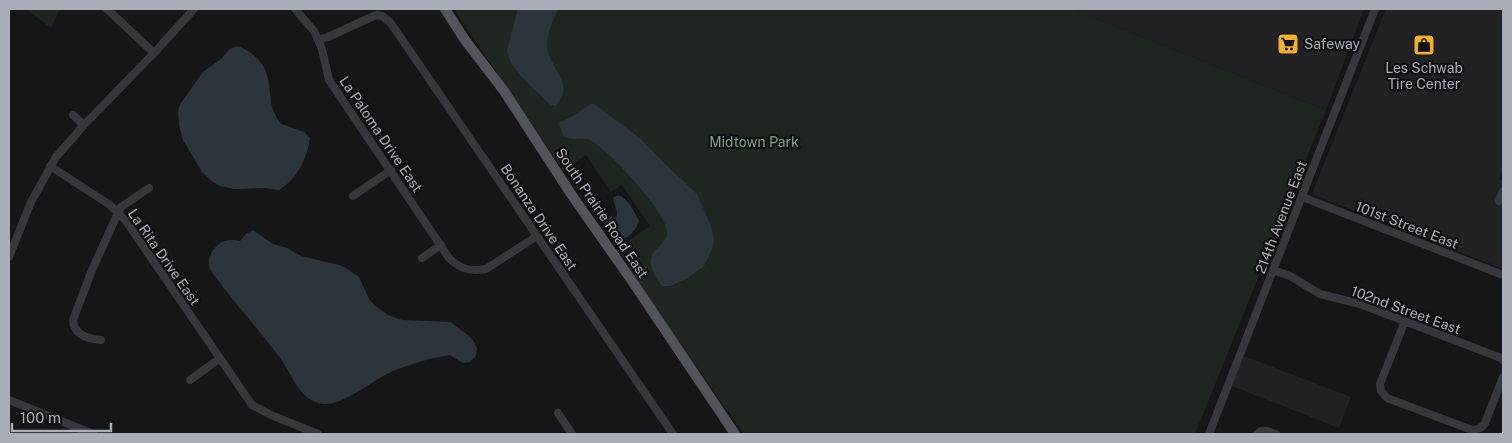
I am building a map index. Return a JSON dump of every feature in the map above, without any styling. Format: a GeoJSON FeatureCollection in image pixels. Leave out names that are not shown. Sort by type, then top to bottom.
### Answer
{"type":"FeatureCollection","features":[{"type":"Feature","properties":{"kind":"main road","name":"South Prairie Road East"},"geometry":{"type":"LineString","coordinates":[[445,9],[465,40],[504,91],[571,194],[735,434]]}},
{"type":"Feature","properties":{"kind":"street"},"geometry":{"type":"LineString","coordinates":[[107,9],[154,53]]}},
{"type":"Feature","properties":{"kind":"street"},"geometry":{"type":"LineString","coordinates":[[9,257],[31,202],[56,157],[194,9]]}},
{"type":"Feature","properties":{"kind":"street","name":"La Paloma Drive East"},"geometry":{"type":"LineString","coordinates":[[295,9],[306,20],[318,40],[329,80],[455,264],[464,269],[478,271],[491,266],[537,236]]}},
{"type":"Feature","properties":{"kind":"street","name":"214th Avenue East"},"geometry":{"type":"LineString","coordinates":[[1209,434],[1375,9]]}},
{"type":"Feature","properties":{"kind":"street","name":"Bonanza Drive East"},"geometry":{"type":"LineString","coordinates":[[318,40],[376,15],[382,16],[390,22],[673,434]]}},
{"type":"Feature","properties":{"kind":"street"},"geometry":{"type":"LineString","coordinates":[[72,115],[84,125]]}},
{"type":"Feature","properties":{"kind":"street","name":"La Rita Drive East"},"geometry":{"type":"LineString","coordinates":[[50,166],[118,212],[135,234],[248,401],[255,408],[318,434]]}},
{"type":"Feature","properties":{"kind":"street"},"geometry":{"type":"LineString","coordinates":[[353,196],[391,170]]}},
{"type":"Feature","properties":{"kind":"street"},"geometry":{"type":"LineString","coordinates":[[101,340],[86,338],[75,328],[73,320],[92,270],[118,212],[121,207],[149,188]]}},
{"type":"Feature","properties":{"kind":"street"},"geometry":{"type":"LineString","coordinates":[[1499,201],[1503,191]]}},
{"type":"Feature","properties":{"kind":"street","name":"101st Street East"},"geometry":{"type":"LineString","coordinates":[[1302,197],[1503,275]]}},
{"type":"Feature","properties":{"kind":"street"},"geometry":{"type":"LineString","coordinates":[[422,258],[441,245]]}},
{"type":"Feature","properties":{"kind":"street","name":"102nd Street East"},"geometry":{"type":"LineString","coordinates":[[1274,270],[1290,276],[1330,298],[1360,304],[1503,360]]}},
{"type":"Feature","properties":{"kind":"street"},"geometry":{"type":"LineString","coordinates":[[1405,321],[1380,384],[1380,392],[1387,398],[1472,430],[1479,429],[1486,423],[1503,377]]}},
{"type":"Feature","properties":{"kind":"street"},"geometry":{"type":"LineString","coordinates":[[190,380],[219,359]]}},
{"type":"Feature","properties":{"kind":"street"},"geometry":{"type":"LineString","coordinates":[[9,400],[93,434]]}},
{"type":"Feature","properties":{"kind":"street"},"geometry":{"type":"LineString","coordinates":[[558,413],[572,434]]}},
{"type":"Feature","properties":{"kind":"street"},"geometry":{"type":"LineString","coordinates":[[1257,434],[1261,431],[1276,434]]}},
{"type":"Feature","properties":{"kind":"shaded area"},"geometry":{"type":"Polygon","coordinates":[[[518,9],[558,9],[547,41],[552,62],[563,83],[561,98],[555,106],[549,104],[518,73],[509,58],[507,50],[518,9]]]}},
{"type":"Feature","properties":{"kind":"shaded area"},"geometry":{"type":"Polygon","coordinates":[[[1073,9],[1364,9],[1326,110],[1073,9]]]}},
{"type":"Feature","properties":{"kind":"shaded area"},"geometry":{"type":"Polygon","coordinates":[[[1386,9],[1503,9],[1503,169],[1499,179],[1503,181],[1503,269],[1312,194],[1386,9]]]}},
{"type":"Feature","properties":{"kind":"shaded area"},"geometry":{"type":"Polygon","coordinates":[[[238,46],[255,56],[262,64],[268,79],[273,110],[281,124],[304,132],[310,138],[304,161],[300,168],[291,180],[279,190],[264,188],[234,189],[220,186],[202,172],[183,140],[178,110],[181,103],[203,72],[221,59],[231,48],[238,46]]]}},
{"type":"Feature","properties":{"kind":"shaded area"},"geometry":{"type":"Polygon","coordinates":[[[594,104],[641,139],[697,194],[711,226],[714,240],[704,266],[688,278],[670,286],[662,286],[651,265],[654,252],[667,235],[666,225],[659,213],[637,184],[600,147],[592,141],[571,139],[563,136],[559,123],[594,104]]]}},
{"type":"Feature","properties":{"kind":"shaded area"},"geometry":{"type":"Polygon","coordinates":[[[618,195],[628,202],[639,221],[631,234],[618,241],[605,225],[599,204],[601,204],[607,215],[614,218],[617,217],[613,198],[618,195]]]}},
{"type":"Feature","properties":{"kind":"shaded area"},"geometry":{"type":"Polygon","coordinates":[[[253,230],[273,244],[287,248],[301,256],[346,268],[359,277],[369,299],[374,305],[388,315],[402,320],[450,322],[474,342],[477,349],[476,356],[470,362],[463,363],[450,355],[405,366],[340,401],[331,404],[315,402],[302,393],[280,358],[210,268],[210,256],[220,243],[233,240],[240,241],[253,230]]]}},
{"type":"Feature","properties":{"kind":"shaded area"},"geometry":{"type":"Polygon","coordinates":[[[1244,356],[1351,397],[1339,428],[1232,386],[1244,356]]]}},
{"type":"Feature","properties":{"kind":"green space"},"geometry":{"type":"Polygon","coordinates":[[[26,9],[60,9],[51,28],[26,9]]]}},
{"type":"Feature","properties":{"kind":"green space","name":"Midtown Park"},"geometry":{"type":"Polygon","coordinates":[[[454,9],[1073,9],[1326,110],[1195,434],[744,434],[656,309],[617,249],[650,226],[622,185],[611,192],[586,155],[563,171],[454,9]]]}},
{"type":"Feature","properties":{"kind":"place","name":"Safeway"},"geometry":{"type":"Point","coordinates":[1288,44]}},
{"type":"Feature","properties":{"kind":"place","name":"Les Schwab Tire Center"},"geometry":{"type":"Point","coordinates":[1424,45]}}]}
